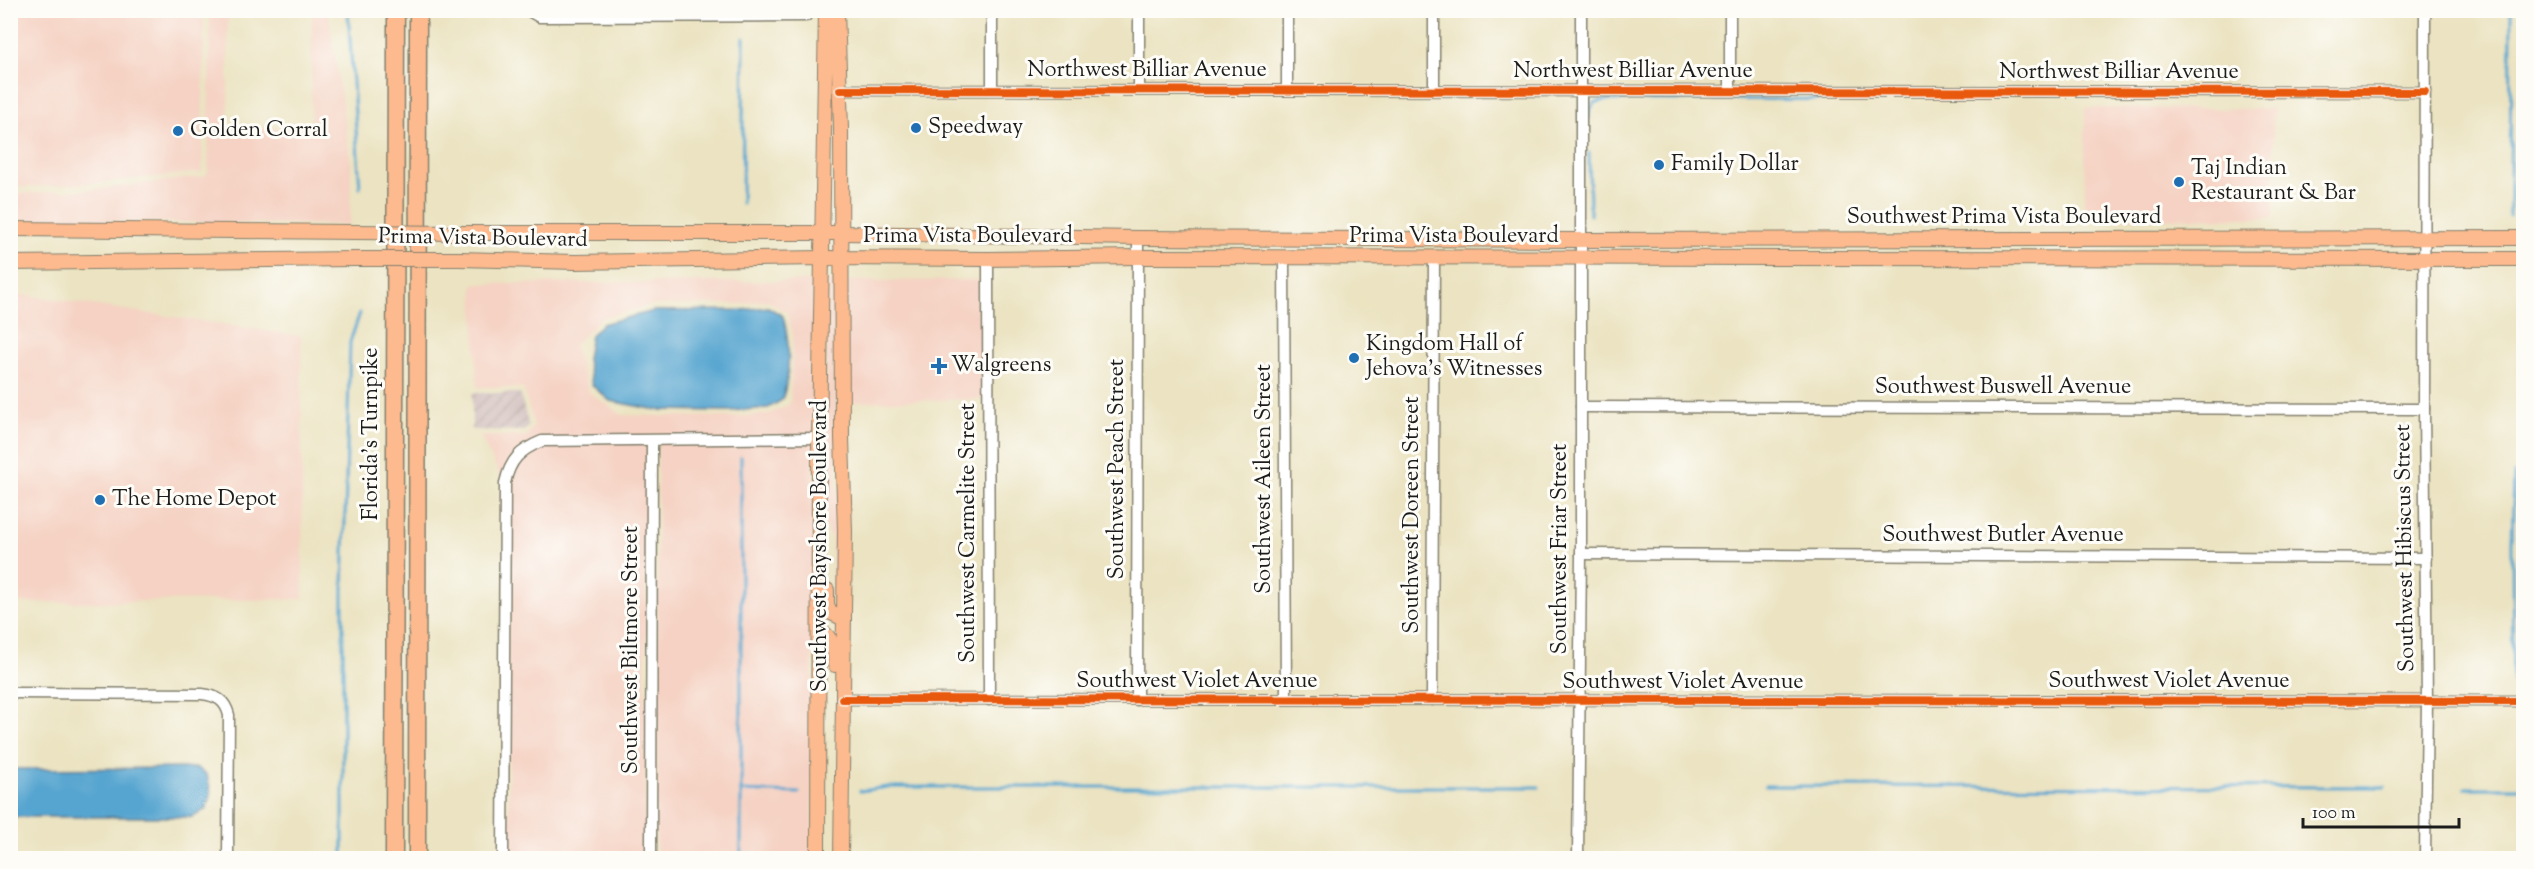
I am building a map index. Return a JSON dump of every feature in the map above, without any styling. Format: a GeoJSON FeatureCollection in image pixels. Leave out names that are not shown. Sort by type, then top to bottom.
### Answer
{"type":"FeatureCollection","features":[{"type":"Feature","properties":{"kind":"highway","name":"Florida's Turnpike"},"geometry":{"type":"LineString","coordinates":[[394,858],[396,10]]}},
{"type":"Feature","properties":{"kind":"highway","name":"Florida's Turnpike"},"geometry":{"type":"LineString","coordinates":[[417,858],[418,10]]}},
{"type":"Feature","properties":{"kind":"main road","name":"Southwest Bayshore Boulevard"},"geometry":{"type":"LineString","coordinates":[[818,858],[819,438],[826,10]]}},
{"type":"Feature","properties":{"kind":"main road","name":"Southwest Bayshore Boulevard"},"geometry":{"type":"LineString","coordinates":[[837,10],[842,234],[844,620],[841,858]]}},
{"type":"Feature","properties":{"kind":"main road","name":"Prima Vista Boulevard"},"geometry":{"type":"LineString","coordinates":[[10,230],[1581,240]]}},
{"type":"Feature","properties":{"kind":"main road","name":"Southwest Prima Vista Boulevard"},"geometry":{"type":"LineString","coordinates":[[1581,240],[2523,238]]}},
{"type":"Feature","properties":{"kind":"main road","name":"Prima Vista Boulevard"},"geometry":{"type":"LineString","coordinates":[[10,262],[355,259],[575,262],[822,258],[1138,257],[1582,258]]}},
{"type":"Feature","properties":{"kind":"main road","name":"Southwest Prima Vista Boulevard"},"geometry":{"type":"LineString","coordinates":[[1582,258],[2523,259]]}},
{"type":"Feature","properties":{"kind":"main road"},"geometry":{"type":"LineString","coordinates":[[819,527],[826,539],[827,605],[831,613],[844,620]]}},
{"type":"Feature","properties":{"kind":"main road"},"geometry":{"type":"LineString","coordinates":[[819,629],[828,634],[834,648],[836,713],[843,725]]}},
{"type":"Feature","properties":{"kind":"street"},"geometry":{"type":"LineString","coordinates":[[527,10],[539,16],[653,14],[806,16]]}},
{"type":"Feature","properties":{"kind":"street"},"geometry":{"type":"LineString","coordinates":[[992,10],[992,88]]}},
{"type":"Feature","properties":{"kind":"street"},"geometry":{"type":"LineString","coordinates":[[1139,10],[1139,90]]}},
{"type":"Feature","properties":{"kind":"street"},"geometry":{"type":"LineString","coordinates":[[1287,10],[1287,89]]}},
{"type":"Feature","properties":{"kind":"street"},"geometry":{"type":"LineString","coordinates":[[1434,10],[1434,90]]}},
{"type":"Feature","properties":{"kind":"street","name":"Southwest Friar Street"},"geometry":{"type":"LineString","coordinates":[[1578,858],[1581,554],[1581,10]]}},
{"type":"Feature","properties":{"kind":"street"},"geometry":{"type":"LineString","coordinates":[[1730,10],[1730,90]]}},
{"type":"Feature","properties":{"kind":"street","name":"Southwest Hibiscus Street"},"geometry":{"type":"LineString","coordinates":[[2425,10],[2424,409],[2427,700],[2425,858]]}},
{"type":"Feature","properties":{"kind":"street","name":"Northwest Billiar Avenue"},"geometry":{"type":"LineString","coordinates":[[840,90],[992,88],[2425,92]]}},
{"type":"Feature","properties":{"kind":"street","name":"Southwest Peach Street"},"geometry":{"type":"LineString","coordinates":[[1137,700],[1138,238]]}},
{"type":"Feature","properties":{"kind":"street","name":"Southwest Aileen Street"},"geometry":{"type":"LineString","coordinates":[[1284,258],[1286,699]]}},
{"type":"Feature","properties":{"kind":"street","name":"Southwest Doreen Street"},"geometry":{"type":"LineString","coordinates":[[1432,700],[1434,258]]}},
{"type":"Feature","properties":{"kind":"street","name":"Southwest Carmelite Street"},"geometry":{"type":"LineString","coordinates":[[988,259],[989,700]]}},
{"type":"Feature","properties":{"kind":"street","name":"Southwest Buswell Avenue"},"geometry":{"type":"LineString","coordinates":[[1581,407],[2424,409]]}},
{"type":"Feature","properties":{"kind":"street"},"geometry":{"type":"LineString","coordinates":[[503,858],[505,483],[509,466],[527,447],[542,441],[819,438]]}},
{"type":"Feature","properties":{"kind":"street","name":"Southwest Biltmore Street"},"geometry":{"type":"LineString","coordinates":[[651,858],[652,441]]}},
{"type":"Feature","properties":{"kind":"street","name":"Southwest Butler Avenue"},"geometry":{"type":"LineString","coordinates":[[1581,554],[2426,558]]}},
{"type":"Feature","properties":{"kind":"street"},"geometry":{"type":"LineString","coordinates":[[10,693],[217,696],[226,706],[229,715],[228,858]]}},
{"type":"Feature","properties":{"kind":"street","name":"Southwest Violet Avenue"},"geometry":{"type":"LineString","coordinates":[[842,699],[2523,701]]}},
{"type":"Feature","properties":{"kind":"shaded area"},"geometry":{"type":"Polygon","coordinates":[[[11,10],[204,11],[202,172],[97,183],[11,188],[11,10]]]}},
{"type":"Feature","properties":{"kind":"shaded area"},"geometry":{"type":"Polygon","coordinates":[[[210,11],[228,11],[228,124],[230,127],[306,129],[311,123],[312,11],[328,11],[351,163],[350,225],[11,220],[11,194],[98,189],[206,176],[208,172],[210,11]]]}},
{"type":"Feature","properties":{"kind":"shaded area"},"geometry":{"type":"Polygon","coordinates":[[[2085,108],[2273,109],[2274,218],[2085,219],[2085,108]]]}},
{"type":"Feature","properties":{"kind":"shaded area"},"geometry":{"type":"Polygon","coordinates":[[[982,280],[982,399],[847,402],[846,281],[982,280]]]}},
{"type":"Feature","properties":{"kind":"shaded area"},"geometry":{"type":"Polygon","coordinates":[[[816,281],[813,524],[811,526],[813,529],[812,858],[656,858],[658,435],[647,435],[645,858],[509,858],[507,489],[480,436],[526,436],[534,426],[523,388],[477,387],[473,284],[816,281]],[[767,300],[741,304],[653,305],[601,318],[574,345],[589,392],[622,415],[730,417],[769,414],[790,404],[793,336],[787,312],[767,300]]]}},
{"type":"Feature","properties":{"kind":"shaded area"},"geometry":{"type":"Polygon","coordinates":[[[827,281],[835,281],[838,610],[833,603],[832,539],[824,525],[827,281]]]}},
{"type":"Feature","properties":{"kind":"shaded area"},"geometry":{"type":"Polygon","coordinates":[[[11,293],[301,336],[303,599],[11,603],[11,293]]]}},
{"type":"Feature","properties":{"kind":"shaded area"},"geometry":{"type":"Polygon","coordinates":[[[472,393],[520,393],[529,426],[524,431],[472,430],[472,393]]]}},
{"type":"Feature","properties":{"kind":"water"},"geometry":{"type":"Polygon","coordinates":[[[768,307],[783,316],[788,358],[787,380],[782,400],[768,408],[730,411],[657,410],[610,401],[592,385],[587,359],[591,335],[602,324],[654,311],[742,310],[768,307]]]}},
{"type":"Feature","properties":{"kind":"water"},"geometry":{"type":"Polygon","coordinates":[[[197,768],[207,775],[211,794],[206,809],[192,817],[11,817],[11,769],[197,768]]]}},
{"type":"Feature","properties":{"kind":"waterway"},"geometry":{"type":"LineString","coordinates":[[348,10],[360,188]]}},
{"type":"Feature","properties":{"kind":"waterway"},"geometry":{"type":"LineString","coordinates":[[2510,216],[2511,10]]}},
{"type":"Feature","properties":{"kind":"waterway"},"geometry":{"type":"LineString","coordinates":[[742,203],[744,38]]}},
{"type":"Feature","properties":{"kind":"waterway"},"geometry":{"type":"LineString","coordinates":[[1589,118],[1589,112],[1594,103],[1605,100],[1855,99]]}},
{"type":"Feature","properties":{"kind":"waterway"},"geometry":{"type":"LineString","coordinates":[[1589,153],[1590,215]]}},
{"type":"Feature","properties":{"kind":"waterway"},"geometry":{"type":"LineString","coordinates":[[343,858],[343,589],[350,342],[360,313]]}},
{"type":"Feature","properties":{"kind":"waterway"},"geometry":{"type":"LineString","coordinates":[[741,457],[741,858]]}},
{"type":"Feature","properties":{"kind":"waterway"},"geometry":{"type":"LineString","coordinates":[[2513,681],[2514,474]]}},
{"type":"Feature","properties":{"kind":"waterway"},"geometry":{"type":"LineString","coordinates":[[1765,786],[2385,787]]}},
{"type":"Feature","properties":{"kind":"waterway"},"geometry":{"type":"LineString","coordinates":[[860,791],[888,787],[1539,787]]}},
{"type":"Feature","properties":{"kind":"waterway"},"geometry":{"type":"LineString","coordinates":[[2465,788],[2524,788]]}},
{"type":"Feature","properties":{"kind":"waterway"},"geometry":{"type":"LineString","coordinates":[[741,791],[799,793]]}},
{"type":"Feature","properties":{"kind":"cycle path"},"geometry":{"type":"LineString","coordinates":[[840,90],[2425,92]]}},
{"type":"Feature","properties":{"kind":"cycle path"},"geometry":{"type":"LineString","coordinates":[[842,699],[2524,701]]}},
{"type":"Feature","properties":{"kind":"place","name":"Speedway"},"geometry":{"type":"Point","coordinates":[916,128]}},
{"type":"Feature","properties":{"kind":"place","name":"Golden Corral"},"geometry":{"type":"Point","coordinates":[178,131]}},
{"type":"Feature","properties":{"kind":"place","name":"Family Dollar"},"geometry":{"type":"Point","coordinates":[1659,165]}},
{"type":"Feature","properties":{"kind":"place","name":"Taj Indian Restaurant & Bar"},"geometry":{"type":"Point","coordinates":[2179,182]}},
{"type":"Feature","properties":{"kind":"place","name":"Kingdom Hall of Jehova's Witnesses"},"geometry":{"type":"Point","coordinates":[1354,358]}},
{"type":"Feature","properties":{"kind":"place","name":"Walgreens"},"geometry":{"type":"Point","coordinates":[939,366]}},
{"type":"Feature","properties":{"kind":"place","name":"The Home Depot"},"geometry":{"type":"Point","coordinates":[100,500]}}]}
